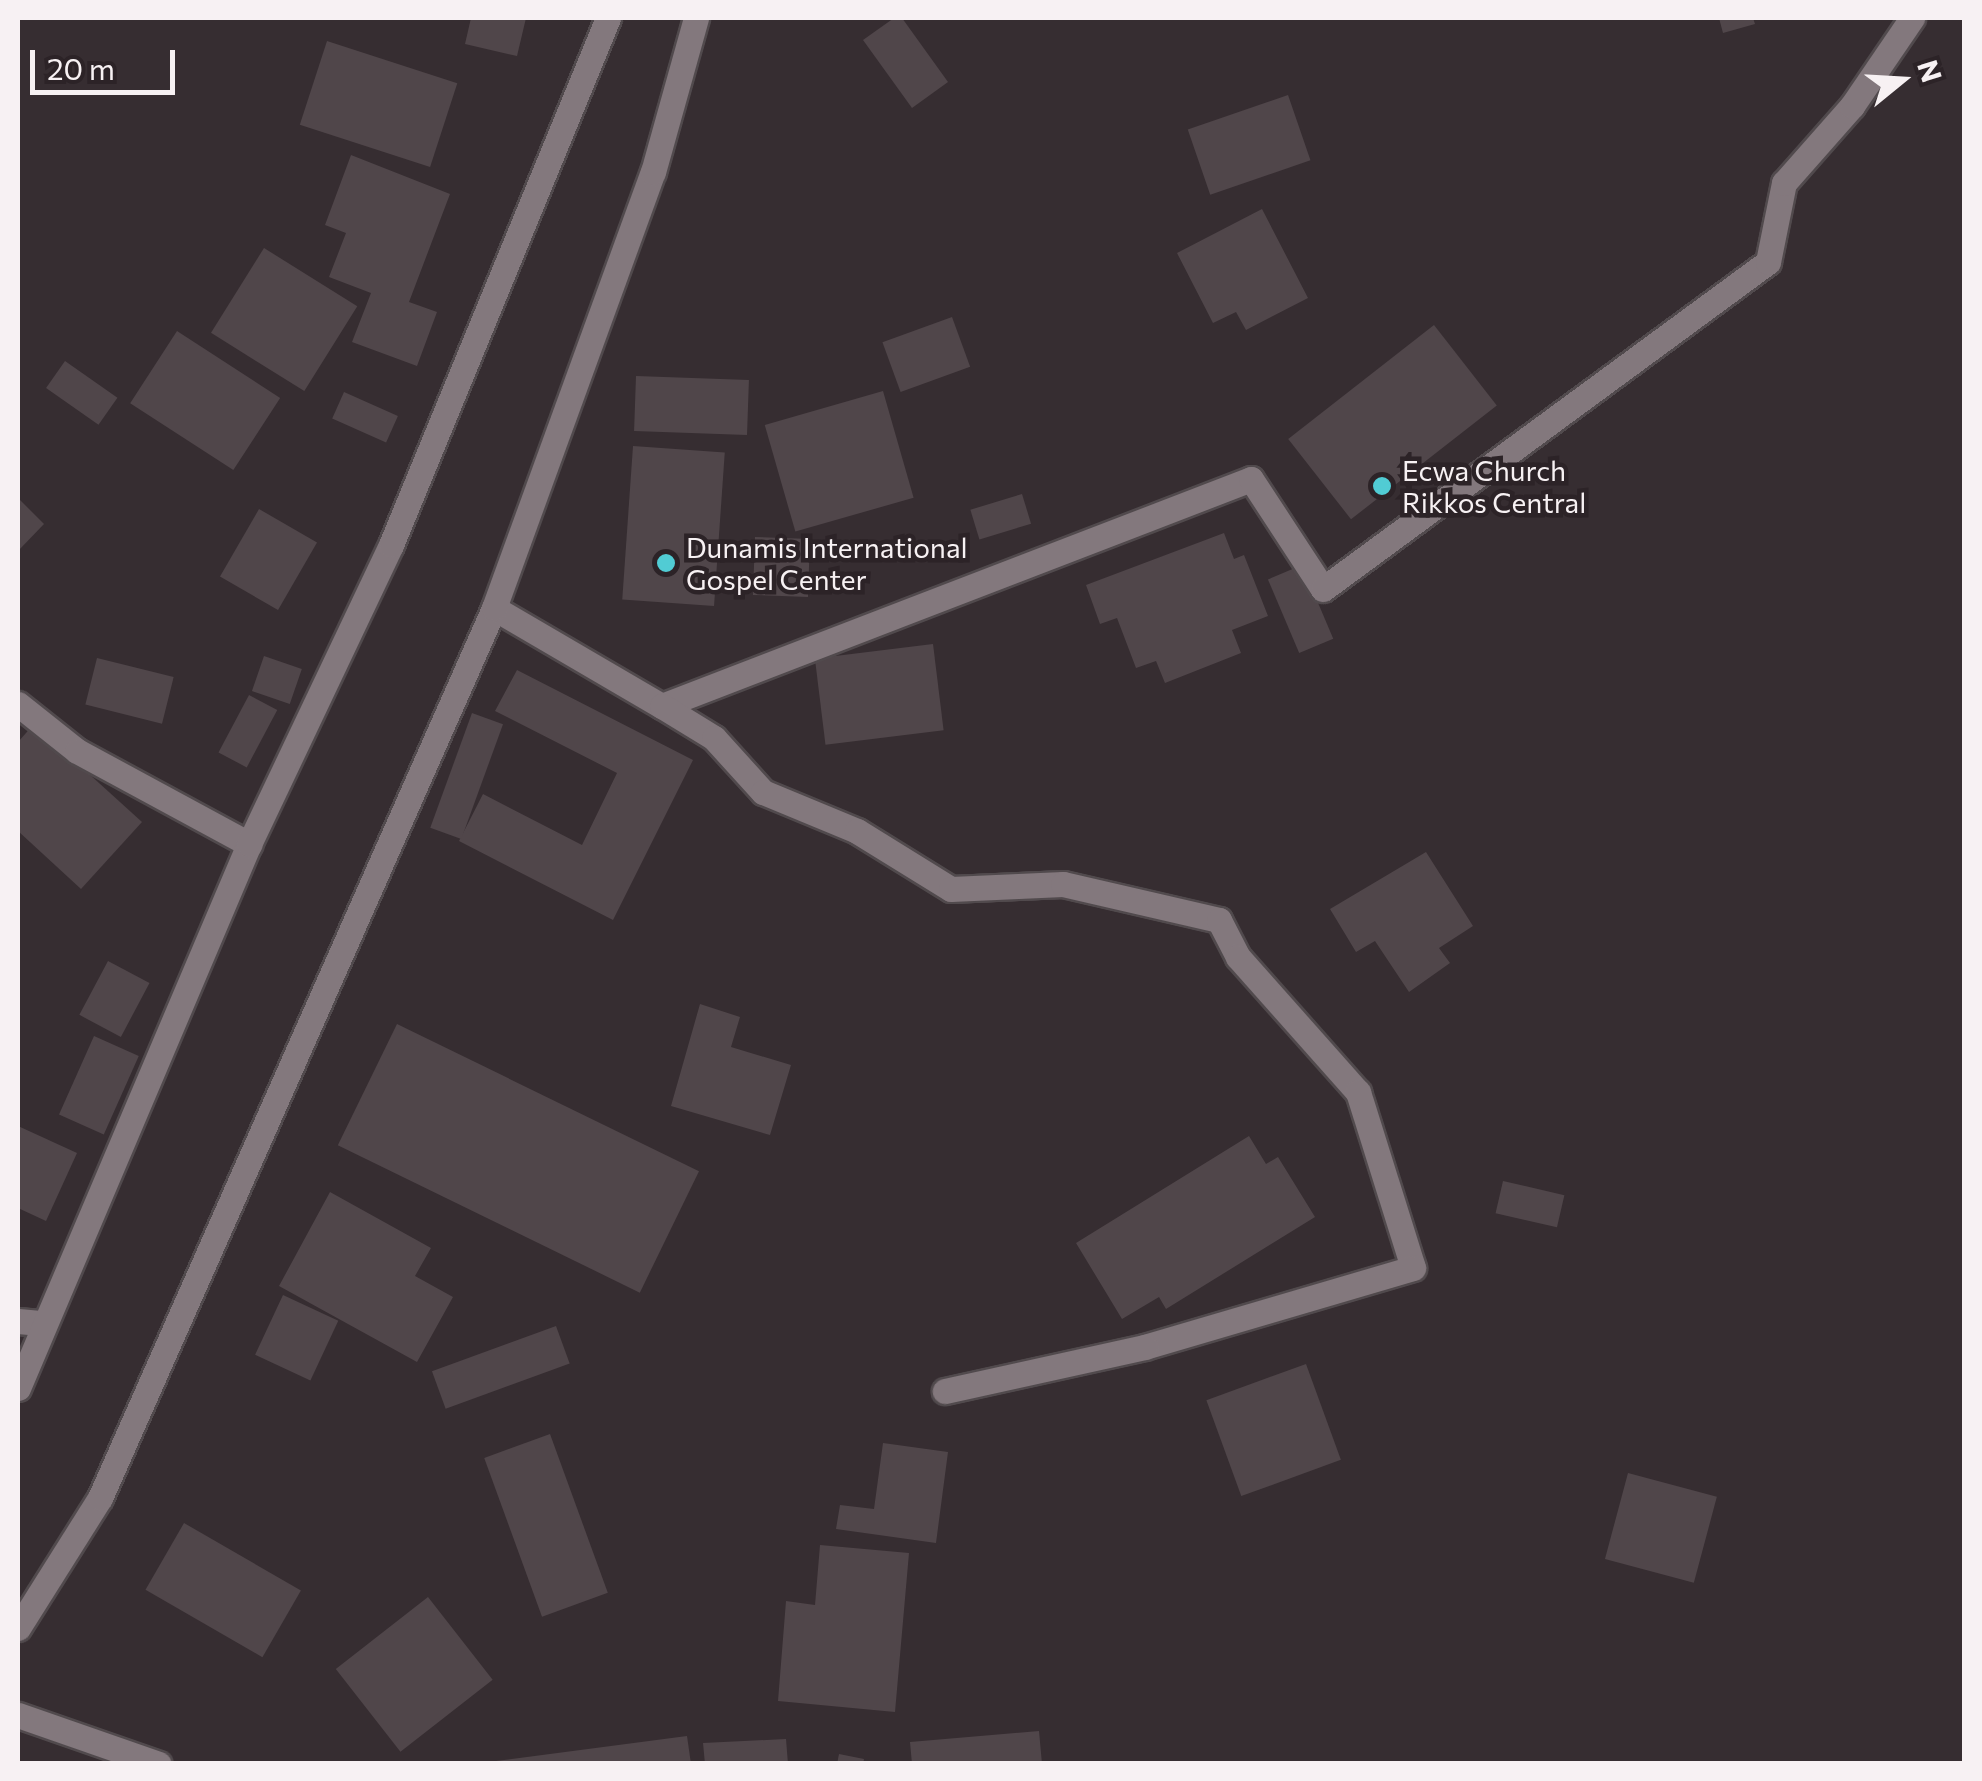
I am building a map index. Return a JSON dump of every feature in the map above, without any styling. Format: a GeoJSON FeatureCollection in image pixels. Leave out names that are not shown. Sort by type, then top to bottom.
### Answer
{"type":"FeatureCollection","features":[{"type":"Feature","properties":{"kind":"street"},"geometry":{"type":"LineString","coordinates":[[18,1388],[30,1322],[391,545],[608,18]]}},
{"type":"Feature","properties":{"kind":"street"},"geometry":{"type":"LineString","coordinates":[[18,1628],[100,1498],[494,608],[653,172],[696,18]]}},
{"type":"Feature","properties":{"kind":"street"},"geometry":{"type":"LineString","coordinates":[[662,706],[1251,480],[1323,589],[1768,262],[1784,183],[1852,106],[1912,18]]}},
{"type":"Feature","properties":{"kind":"street"},"geometry":{"type":"LineString","coordinates":[[494,608],[714,738],[763,792],[857,831],[951,889],[1062,884],[1219,920],[1238,957],[1358,1092],[1413,1268],[1145,1347],[944,1392]]}},
{"type":"Feature","properties":{"kind":"street"},"geometry":{"type":"LineString","coordinates":[[18,704],[77,751],[249,844]]}},
{"type":"Feature","properties":{"kind":"street"},"geometry":{"type":"LineString","coordinates":[[18,1715],[159,1764]]}},
{"type":"Feature","properties":{"kind":"building"},"geometry":{"type":"Polygon","coordinates":[[[471,18],[526,18],[517,56],[465,44],[471,18]]]}},
{"type":"Feature","properties":{"kind":"building"},"geometry":{"type":"Polygon","coordinates":[[[894,18],[902,18],[948,82],[912,108],[863,40],[894,18]]]}},
{"type":"Feature","properties":{"kind":"building"},"geometry":{"type":"Polygon","coordinates":[[[1719,18],[1753,18],[1755,24],[1723,33],[1719,18]]]}},
{"type":"Feature","properties":{"kind":"building"},"geometry":{"type":"Polygon","coordinates":[[[327,41],[457,83],[430,167],[300,125],[327,41]]]}},
{"type":"Feature","properties":{"kind":"building"},"geometry":{"type":"Polygon","coordinates":[[[1288,95],[1310,160],[1210,195],[1188,130],[1288,95]]]}},
{"type":"Feature","properties":{"kind":"building"},"geometry":{"type":"Polygon","coordinates":[[[351,155],[450,194],[409,302],[437,312],[417,366],[352,342],[371,293],[329,277],[346,233],[325,225],[351,155]]]}},
{"type":"Feature","properties":{"kind":"building"},"geometry":{"type":"Polygon","coordinates":[[[1262,209],[1308,298],[1246,330],[1236,312],[1213,323],[1177,253],[1262,209]]]}},
{"type":"Feature","properties":{"kind":"building"},"geometry":{"type":"Polygon","coordinates":[[[264,248],[357,306],[304,391],[211,333],[264,248]]]}},
{"type":"Feature","properties":{"kind":"building"},"geometry":{"type":"Polygon","coordinates":[[[952,317],[970,367],[901,392],[882,342],[952,317]]]}},
{"type":"Feature","properties":{"kind":"building"},"geometry":{"type":"Polygon","coordinates":[[[1434,325],[1497,405],[1351,519],[1288,439],[1434,325]]]}},
{"type":"Feature","properties":{"kind":"building"},"geometry":{"type":"Polygon","coordinates":[[[177,331],[280,398],[233,470],[130,403],[177,331]]]}},
{"type":"Feature","properties":{"kind":"building"},"geometry":{"type":"Polygon","coordinates":[[[65,361],[117,398],[98,425],[46,388],[65,361]]]}},
{"type":"Feature","properties":{"kind":"building"},"geometry":{"type":"Polygon","coordinates":[[[636,376],[749,380],[747,435],[634,431],[636,376]]]}},
{"type":"Feature","properties":{"kind":"building"},"geometry":{"type":"Polygon","coordinates":[[[883,391],[914,498],[795,532],[765,425],[883,391]]]}},
{"type":"Feature","properties":{"kind":"building"},"geometry":{"type":"Polygon","coordinates":[[[344,392],[398,416],[386,442],[332,418],[344,392]]]}},
{"type":"Feature","properties":{"kind":"building"},"geometry":{"type":"Polygon","coordinates":[[[633,446],[725,452],[714,606],[622,600],[633,446]]]}},
{"type":"Feature","properties":{"kind":"building"},"geometry":{"type":"Polygon","coordinates":[[[1022,494],[1031,524],[979,539],[970,510],[1022,494]]]}},
{"type":"Feature","properties":{"kind":"building"},"geometry":{"type":"Polygon","coordinates":[[[18,498],[44,524],[18,551],[18,498]]]}},
{"type":"Feature","properties":{"kind":"building"},"geometry":{"type":"Polygon","coordinates":[[[259,509],[317,542],[278,610],[220,577],[259,509]]]}},
{"type":"Feature","properties":{"kind":"building"},"geometry":{"type":"Polygon","coordinates":[[[1224,533],[1234,559],[1244,555],[1268,616],[1232,630],[1241,653],[1165,683],[1156,661],[1136,668],[1117,618],[1100,624],[1086,585],[1224,533]]]}},
{"type":"Feature","properties":{"kind":"building"},"geometry":{"type":"Polygon","coordinates":[[[755,537],[810,539],[808,597],[753,595],[755,537]]]}},
{"type":"Feature","properties":{"kind":"building"},"geometry":{"type":"Polygon","coordinates":[[[1302,565],[1333,639],[1299,653],[1268,579],[1302,565]]]}},
{"type":"Feature","properties":{"kind":"building"},"geometry":{"type":"Polygon","coordinates":[[[933,644],[944,730],[825,745],[815,659],[933,644]]]}},
{"type":"Feature","properties":{"kind":"building"},"geometry":{"type":"Polygon","coordinates":[[[264,656],[302,669],[290,704],[252,691],[264,656]]]}},
{"type":"Feature","properties":{"kind":"building"},"geometry":{"type":"Polygon","coordinates":[[[97,658],[174,677],[162,724],[85,705],[97,658]]]}},
{"type":"Feature","properties":{"kind":"building"},"geometry":{"type":"Polygon","coordinates":[[[517,670],[693,760],[613,920],[459,841],[483,794],[582,845],[617,773],[495,711],[517,670]]]}},
{"type":"Feature","properties":{"kind":"building"},"geometry":{"type":"Polygon","coordinates":[[[249,695],[277,710],[247,767],[218,752],[249,695]]]}},
{"type":"Feature","properties":{"kind":"building"},"geometry":{"type":"Polygon","coordinates":[[[472,713],[503,724],[461,839],[430,828],[472,713]]]}},
{"type":"Feature","properties":{"kind":"building"},"geometry":{"type":"Polygon","coordinates":[[[34,724],[142,822],[81,889],[18,831],[18,742],[34,724]]]}},
{"type":"Feature","properties":{"kind":"building"},"geometry":{"type":"Polygon","coordinates":[[[1426,852],[1473,926],[1439,948],[1450,963],[1409,992],[1375,941],[1356,952],[1330,909],[1426,852]]]}},
{"type":"Feature","properties":{"kind":"building"},"geometry":{"type":"Polygon","coordinates":[[[108,961],[149,983],[121,1037],[79,1015],[108,961]]]}},
{"type":"Feature","properties":{"kind":"building"},"geometry":{"type":"Polygon","coordinates":[[[700,1004],[740,1017],[731,1047],[791,1065],[770,1135],[671,1106],[700,1004]]]}},
{"type":"Feature","properties":{"kind":"building"},"geometry":{"type":"Polygon","coordinates":[[[397,1024],[699,1171],[640,1293],[338,1145],[397,1024]]]}},
{"type":"Feature","properties":{"kind":"building"},"geometry":{"type":"Polygon","coordinates":[[[94,1036],[139,1056],[104,1134],[59,1115],[94,1036]]]}},
{"type":"Feature","properties":{"kind":"building"},"geometry":{"type":"Polygon","coordinates":[[[18,1126],[77,1153],[46,1221],[18,1208],[18,1126]]]}},
{"type":"Feature","properties":{"kind":"building"},"geometry":{"type":"Polygon","coordinates":[[[1249,1136],[1266,1164],[1278,1157],[1315,1217],[1166,1309],[1159,1297],[1122,1319],[1076,1243],[1249,1136]]]}},
{"type":"Feature","properties":{"kind":"building"},"geometry":{"type":"Polygon","coordinates":[[[1503,1181],[1564,1195],[1557,1227],[1496,1213],[1503,1181]]]}},
{"type":"Feature","properties":{"kind":"building"},"geometry":{"type":"Polygon","coordinates":[[[330,1192],[431,1248],[415,1276],[453,1297],[417,1362],[279,1286],[330,1192]]]}},
{"type":"Feature","properties":{"kind":"building"},"geometry":{"type":"Polygon","coordinates":[[[283,1295],[338,1321],[310,1381],[255,1355],[283,1295]]]}},
{"type":"Feature","properties":{"kind":"building"},"geometry":{"type":"Polygon","coordinates":[[[556,1326],[570,1364],[446,1409],[432,1371],[556,1326]]]}},
{"type":"Feature","properties":{"kind":"building"},"geometry":{"type":"Polygon","coordinates":[[[1306,1364],[1341,1460],[1241,1496],[1206,1400],[1306,1364]]]}},
{"type":"Feature","properties":{"kind":"building"},"geometry":{"type":"Polygon","coordinates":[[[550,1434],[608,1593],[542,1617],[484,1458],[550,1434]]]}},
{"type":"Feature","properties":{"kind":"building"},"geometry":{"type":"Polygon","coordinates":[[[883,1443],[948,1452],[936,1543],[836,1529],[840,1505],[874,1509],[883,1443]]]}},
{"type":"Feature","properties":{"kind":"building"},"geometry":{"type":"Polygon","coordinates":[[[1628,1473],[1717,1497],[1694,1583],[1605,1559],[1628,1473]]]}},
{"type":"Feature","properties":{"kind":"building"},"geometry":{"type":"Polygon","coordinates":[[[184,1523],[301,1590],[262,1657],[146,1590],[184,1523]]]}},
{"type":"Feature","properties":{"kind":"building"},"geometry":{"type":"Polygon","coordinates":[[[820,1545],[909,1553],[895,1712],[778,1701],[786,1601],[815,1605],[820,1545]]]}},
{"type":"Feature","properties":{"kind":"building"},"geometry":{"type":"Polygon","coordinates":[[[428,1597],[493,1680],[400,1752],[336,1669],[428,1597]]]}},
{"type":"Feature","properties":{"kind":"building"},"geometry":{"type":"Polygon","coordinates":[[[1039,1731],[1042,1764],[912,1764],[910,1742],[1039,1731]]]}},
{"type":"Feature","properties":{"kind":"building"},"geometry":{"type":"Polygon","coordinates":[[[687,1736],[691,1764],[496,1764],[496,1761],[687,1736]]]}},
{"type":"Feature","properties":{"kind":"building"},"geometry":{"type":"Polygon","coordinates":[[[786,1739],[788,1764],[705,1764],[703,1743],[786,1739]]]}},
{"type":"Feature","properties":{"kind":"building"},"geometry":{"type":"Polygon","coordinates":[[[839,1754],[864,1759],[863,1764],[837,1764],[839,1754]]]}},
{"type":"Feature","properties":{"kind":"place","name":"Ecwa Church Rikkos Central"},"geometry":{"type":"Point","coordinates":[1382,486]}},
{"type":"Feature","properties":{"kind":"place","name":"Dunamis International Gospel Center"},"geometry":{"type":"Point","coordinates":[666,563]}}]}
